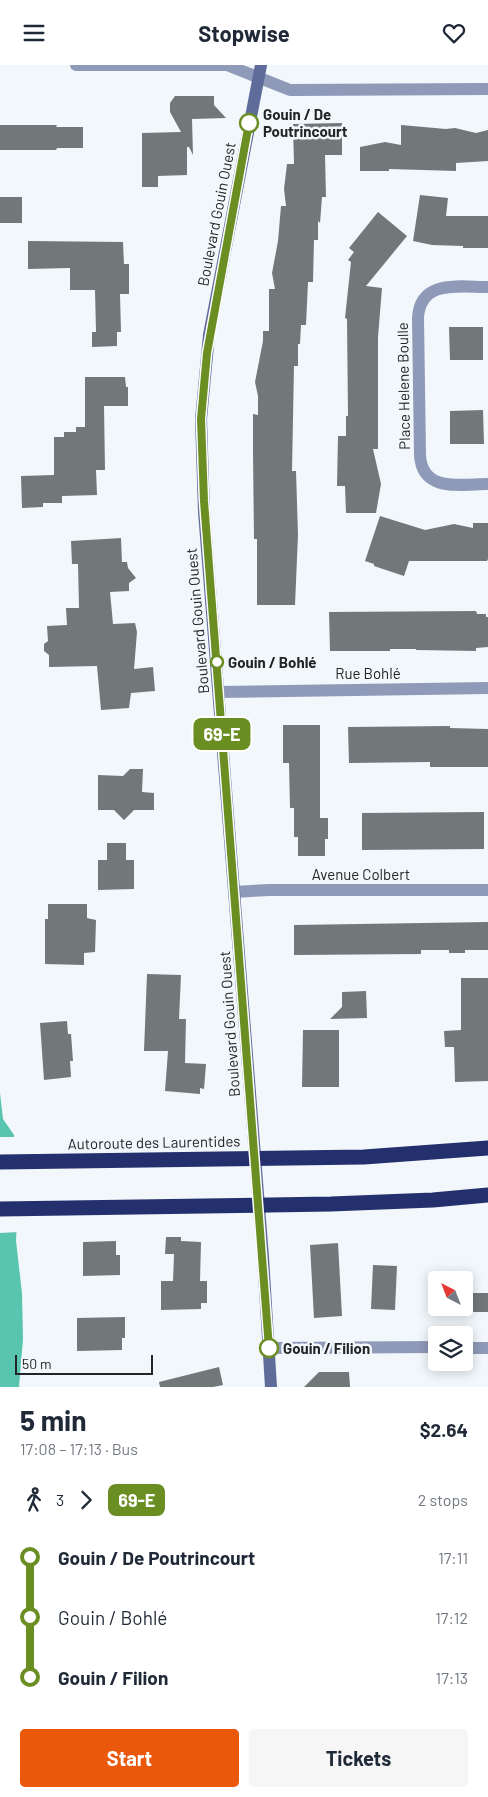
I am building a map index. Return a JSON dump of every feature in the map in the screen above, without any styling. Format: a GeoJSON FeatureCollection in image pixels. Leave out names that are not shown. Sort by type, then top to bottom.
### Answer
{"type":"FeatureCollection","features":[{"type":"Feature","properties":{"kind":"highway","name":"Autoroute des Laurentides"},"geometry":{"type":"LineString","coordinates":[[0,1162],[345,1157],[488,1148]]}},
{"type":"Feature","properties":{"kind":"highway"},"geometry":{"type":"LineString","coordinates":[[0,1209],[410,1202],[488,1195]]}},
{"type":"Feature","properties":{"kind":"street"},"geometry":{"type":"LineString","coordinates":[[76,65],[227,65],[290,90],[488,89]]}},
{"type":"Feature","properties":{"kind":"street","name":"Boulevard Gouin Ouest"},"geometry":{"type":"LineString","coordinates":[[261,65],[209,335],[201,443],[203,491],[271,1387]]}},
{"type":"Feature","properties":{"kind":"street","name":"Place Helene Boulle"},"geometry":{"type":"LineString","coordinates":[[488,287],[446,287],[436,289],[423,300],[418,318],[420,455],[422,468],[428,477],[441,484],[488,484]]}},
{"type":"Feature","properties":{"kind":"street","name":"Rue Bohlé"},"geometry":{"type":"LineString","coordinates":[[219,692],[488,688]]}},
{"type":"Feature","properties":{"kind":"street","name":"Avenue Colbert"},"geometry":{"type":"LineString","coordinates":[[234,892],[269,890],[488,890]]}},
{"type":"Feature","properties":{"kind":"street"},"geometry":{"type":"LineString","coordinates":[[269,1348],[428,1347]]}},
{"type":"Feature","properties":{"kind":"street"},"geometry":{"type":"LineString","coordinates":[[473,1347],[488,1348]]}},
{"type":"Feature","properties":{"kind":"shaded area"},"geometry":{"type":"Polygon","coordinates":[[[0,1093],[3,1119],[14,1135],[18,1197],[16,1241],[22,1293],[23,1339],[19,1387],[0,1387],[0,1093]]]}},
{"type":"Feature","properties":{"kind":"pier"},"geometry":{"type":"Polygon","coordinates":[[[0,1137],[16,1137],[20,1197],[19,1232],[0,1233],[0,1137]]]}},
{"type":"Feature","properties":{"kind":"building"},"geometry":{"type":"Polygon","coordinates":[[[175,96],[214,96],[214,105],[226,118],[192,119],[193,155],[189,147],[187,147],[187,175],[158,176],[158,187],[142,187],[142,133],[181,132],[170,112],[170,103],[175,96]]]}},
{"type":"Feature","properties":{"kind":"building"},"geometry":{"type":"Polygon","coordinates":[[[342,123],[342,155],[325,155],[326,197],[322,197],[320,223],[318,221],[318,240],[314,240],[313,282],[308,282],[306,325],[301,325],[300,344],[298,344],[298,366],[294,366],[292,471],[296,471],[298,535],[295,605],[257,605],[257,539],[254,539],[253,414],[258,415],[258,396],[255,382],[263,341],[263,331],[269,331],[269,289],[275,289],[272,273],[278,241],[281,206],[286,206],[284,189],[287,164],[294,164],[293,124],[342,123]]]}},
{"type":"Feature","properties":{"kind":"building"},"geometry":{"type":"Polygon","coordinates":[[[0,125],[83,127],[83,148],[0,150],[0,125]]]}},
{"type":"Feature","properties":{"kind":"building"},"geometry":{"type":"Polygon","coordinates":[[[401,125],[455,128],[476,133],[488,130],[488,161],[456,163],[456,171],[389,169],[389,171],[360,171],[360,147],[385,142],[401,145],[401,125]]]}},
{"type":"Feature","properties":{"kind":"building"},"geometry":{"type":"Polygon","coordinates":[[[420,195],[448,198],[446,216],[488,216],[488,248],[463,248],[463,246],[432,245],[413,241],[420,195]]]}},
{"type":"Feature","properties":{"kind":"building"},"geometry":{"type":"Polygon","coordinates":[[[0,197],[22,197],[22,223],[0,223],[0,197]]]}},
{"type":"Feature","properties":{"kind":"building"},"geometry":{"type":"Polygon","coordinates":[[[378,212],[407,236],[366,286],[382,288],[378,337],[378,449],[373,449],[381,484],[376,513],[346,513],[345,486],[337,486],[338,436],[346,436],[346,416],[348,416],[347,319],[345,318],[351,262],[348,260],[354,252],[349,248],[378,212]]]}},
{"type":"Feature","properties":{"kind":"building"},"geometry":{"type":"Polygon","coordinates":[[[28,241],[123,242],[124,264],[129,264],[129,294],[120,294],[121,332],[117,332],[117,346],[92,347],[92,332],[96,332],[95,290],[70,290],[70,268],[28,269],[28,241]]]}},
{"type":"Feature","properties":{"kind":"building"},"geometry":{"type":"Polygon","coordinates":[[[449,327],[483,327],[483,360],[450,360],[449,327]]]}},
{"type":"Feature","properties":{"kind":"building"},"geometry":{"type":"Polygon","coordinates":[[[85,377],[125,377],[126,387],[128,387],[128,406],[104,406],[105,470],[96,470],[97,495],[62,496],[62,503],[43,503],[43,507],[22,508],[21,476],[54,475],[54,437],[64,437],[64,432],[76,432],[76,427],[85,427],[85,377]]]}},
{"type":"Feature","properties":{"kind":"building"},"geometry":{"type":"Polygon","coordinates":[[[483,410],[484,444],[450,444],[450,411],[483,410]]]}},
{"type":"Feature","properties":{"kind":"building"},"geometry":{"type":"Polygon","coordinates":[[[380,516],[425,530],[454,524],[473,528],[473,523],[488,523],[488,559],[487,561],[409,561],[404,576],[374,566],[374,564],[365,561],[380,516]]]}},
{"type":"Feature","properties":{"kind":"building"},"geometry":{"type":"Polygon","coordinates":[[[121,538],[122,562],[127,562],[128,568],[136,578],[129,583],[129,591],[110,592],[113,624],[135,623],[137,632],[134,669],[153,667],[155,691],[131,693],[129,708],[101,710],[97,666],[49,667],[49,655],[44,651],[44,644],[48,641],[47,626],[67,625],[66,608],[79,608],[78,564],[72,564],[71,541],[121,538]]]}},
{"type":"Feature","properties":{"kind":"building"},"geometry":{"type":"Polygon","coordinates":[[[476,611],[477,614],[486,614],[486,617],[488,617],[488,647],[476,648],[476,651],[390,649],[390,651],[330,651],[329,612],[476,611]]]}},
{"type":"Feature","properties":{"kind":"building"},"geometry":{"type":"Polygon","coordinates":[[[283,725],[320,725],[320,818],[328,818],[328,839],[325,839],[325,856],[298,856],[298,837],[294,837],[294,808],[290,808],[289,763],[283,763],[283,725]]]}},
{"type":"Feature","properties":{"kind":"building"},"geometry":{"type":"Polygon","coordinates":[[[450,726],[450,728],[488,729],[488,767],[430,767],[430,762],[349,763],[348,727],[450,726]]]}},
{"type":"Feature","properties":{"kind":"building"},"geometry":{"type":"Polygon","coordinates":[[[130,769],[143,769],[142,792],[154,793],[154,810],[134,810],[124,820],[114,810],[98,810],[98,775],[123,776],[130,769]]]}},
{"type":"Feature","properties":{"kind":"building"},"geometry":{"type":"Polygon","coordinates":[[[484,812],[484,849],[362,850],[362,813],[484,812]]]}},
{"type":"Feature","properties":{"kind":"building"},"geometry":{"type":"Polygon","coordinates":[[[107,843],[126,843],[126,860],[134,860],[134,889],[98,890],[98,860],[107,860],[107,843]]]}},
{"type":"Feature","properties":{"kind":"building"},"geometry":{"type":"Polygon","coordinates":[[[48,904],[87,904],[87,918],[96,920],[95,952],[84,953],[84,965],[45,964],[45,919],[48,919],[48,904]]]}},
{"type":"Feature","properties":{"kind":"building"},"geometry":{"type":"Polygon","coordinates":[[[488,922],[488,950],[465,950],[465,953],[449,953],[449,950],[421,950],[421,954],[294,955],[294,925],[488,922]]]}},
{"type":"Feature","properties":{"kind":"building"},"geometry":{"type":"Polygon","coordinates":[[[147,974],[181,975],[179,1019],[186,1019],[185,1063],[206,1064],[204,1089],[200,1088],[200,1094],[165,1091],[168,1051],[144,1051],[147,974]]]}},
{"type":"Feature","properties":{"kind":"building"},"geometry":{"type":"Polygon","coordinates":[[[461,978],[488,978],[488,1081],[455,1082],[454,1047],[445,1047],[444,1031],[461,1030],[461,978]]]}},
{"type":"Feature","properties":{"kind":"building"},"geometry":{"type":"Polygon","coordinates":[[[366,991],[367,1018],[330,1019],[342,1007],[342,992],[366,991]]]}},
{"type":"Feature","properties":{"kind":"building"},"geometry":{"type":"Polygon","coordinates":[[[67,1021],[68,1034],[71,1034],[73,1061],[70,1061],[71,1077],[44,1080],[40,1023],[67,1021]]]}},
{"type":"Feature","properties":{"kind":"building"},"geometry":{"type":"Polygon","coordinates":[[[303,1030],[339,1030],[339,1087],[302,1087],[303,1030]]]}},
{"type":"Feature","properties":{"kind":"building"},"geometry":{"type":"Polygon","coordinates":[[[166,1237],[181,1237],[181,1241],[201,1242],[200,1281],[207,1281],[207,1303],[201,1303],[201,1309],[161,1310],[161,1281],[173,1281],[174,1254],[165,1254],[166,1237]]]}},
{"type":"Feature","properties":{"kind":"building"},"geometry":{"type":"Polygon","coordinates":[[[116,1241],[116,1255],[120,1255],[120,1275],[83,1276],[83,1242],[116,1241]]]}},
{"type":"Feature","properties":{"kind":"building"},"geometry":{"type":"Polygon","coordinates":[[[338,1243],[342,1316],[314,1318],[310,1245],[338,1243]]]}},
{"type":"Feature","properties":{"kind":"building"},"geometry":{"type":"Polygon","coordinates":[[[373,1265],[397,1266],[395,1310],[371,1309],[373,1265]]]}},
{"type":"Feature","properties":{"kind":"building"},"geometry":{"type":"Polygon","coordinates":[[[473,1293],[488,1293],[488,1312],[473,1312],[473,1293]]]}},
{"type":"Feature","properties":{"kind":"building"},"geometry":{"type":"Polygon","coordinates":[[[125,1317],[125,1338],[122,1338],[122,1350],[77,1351],[77,1318],[125,1317]]]}},
{"type":"Feature","properties":{"kind":"building"},"geometry":{"type":"Polygon","coordinates":[[[219,1367],[223,1385],[213,1387],[160,1387],[159,1382],[219,1367]]]}},
{"type":"Feature","properties":{"kind":"building"},"geometry":{"type":"Polygon","coordinates":[[[319,1372],[349,1372],[350,1387],[304,1387],[319,1372]]]}},
{"type":"Feature","properties":{"kind":"bus line","name":"69-E"},"geometry":{"type":"LineString","coordinates":[[249,123],[209,335],[201,419],[201,443],[269,1348]]}},
{"type":"Feature","properties":{"kind":"place","name":"Gouin / De Poutrincourt"},"geometry":{"type":"Point","coordinates":[249,123]}},
{"type":"Feature","properties":{"kind":"place","name":"Gouin / Bohlé"},"geometry":{"type":"Point","coordinates":[217,662]}},
{"type":"Feature","properties":{"kind":"place","name":"Gouin / Filion"},"geometry":{"type":"Point","coordinates":[269,1348]}}]}
